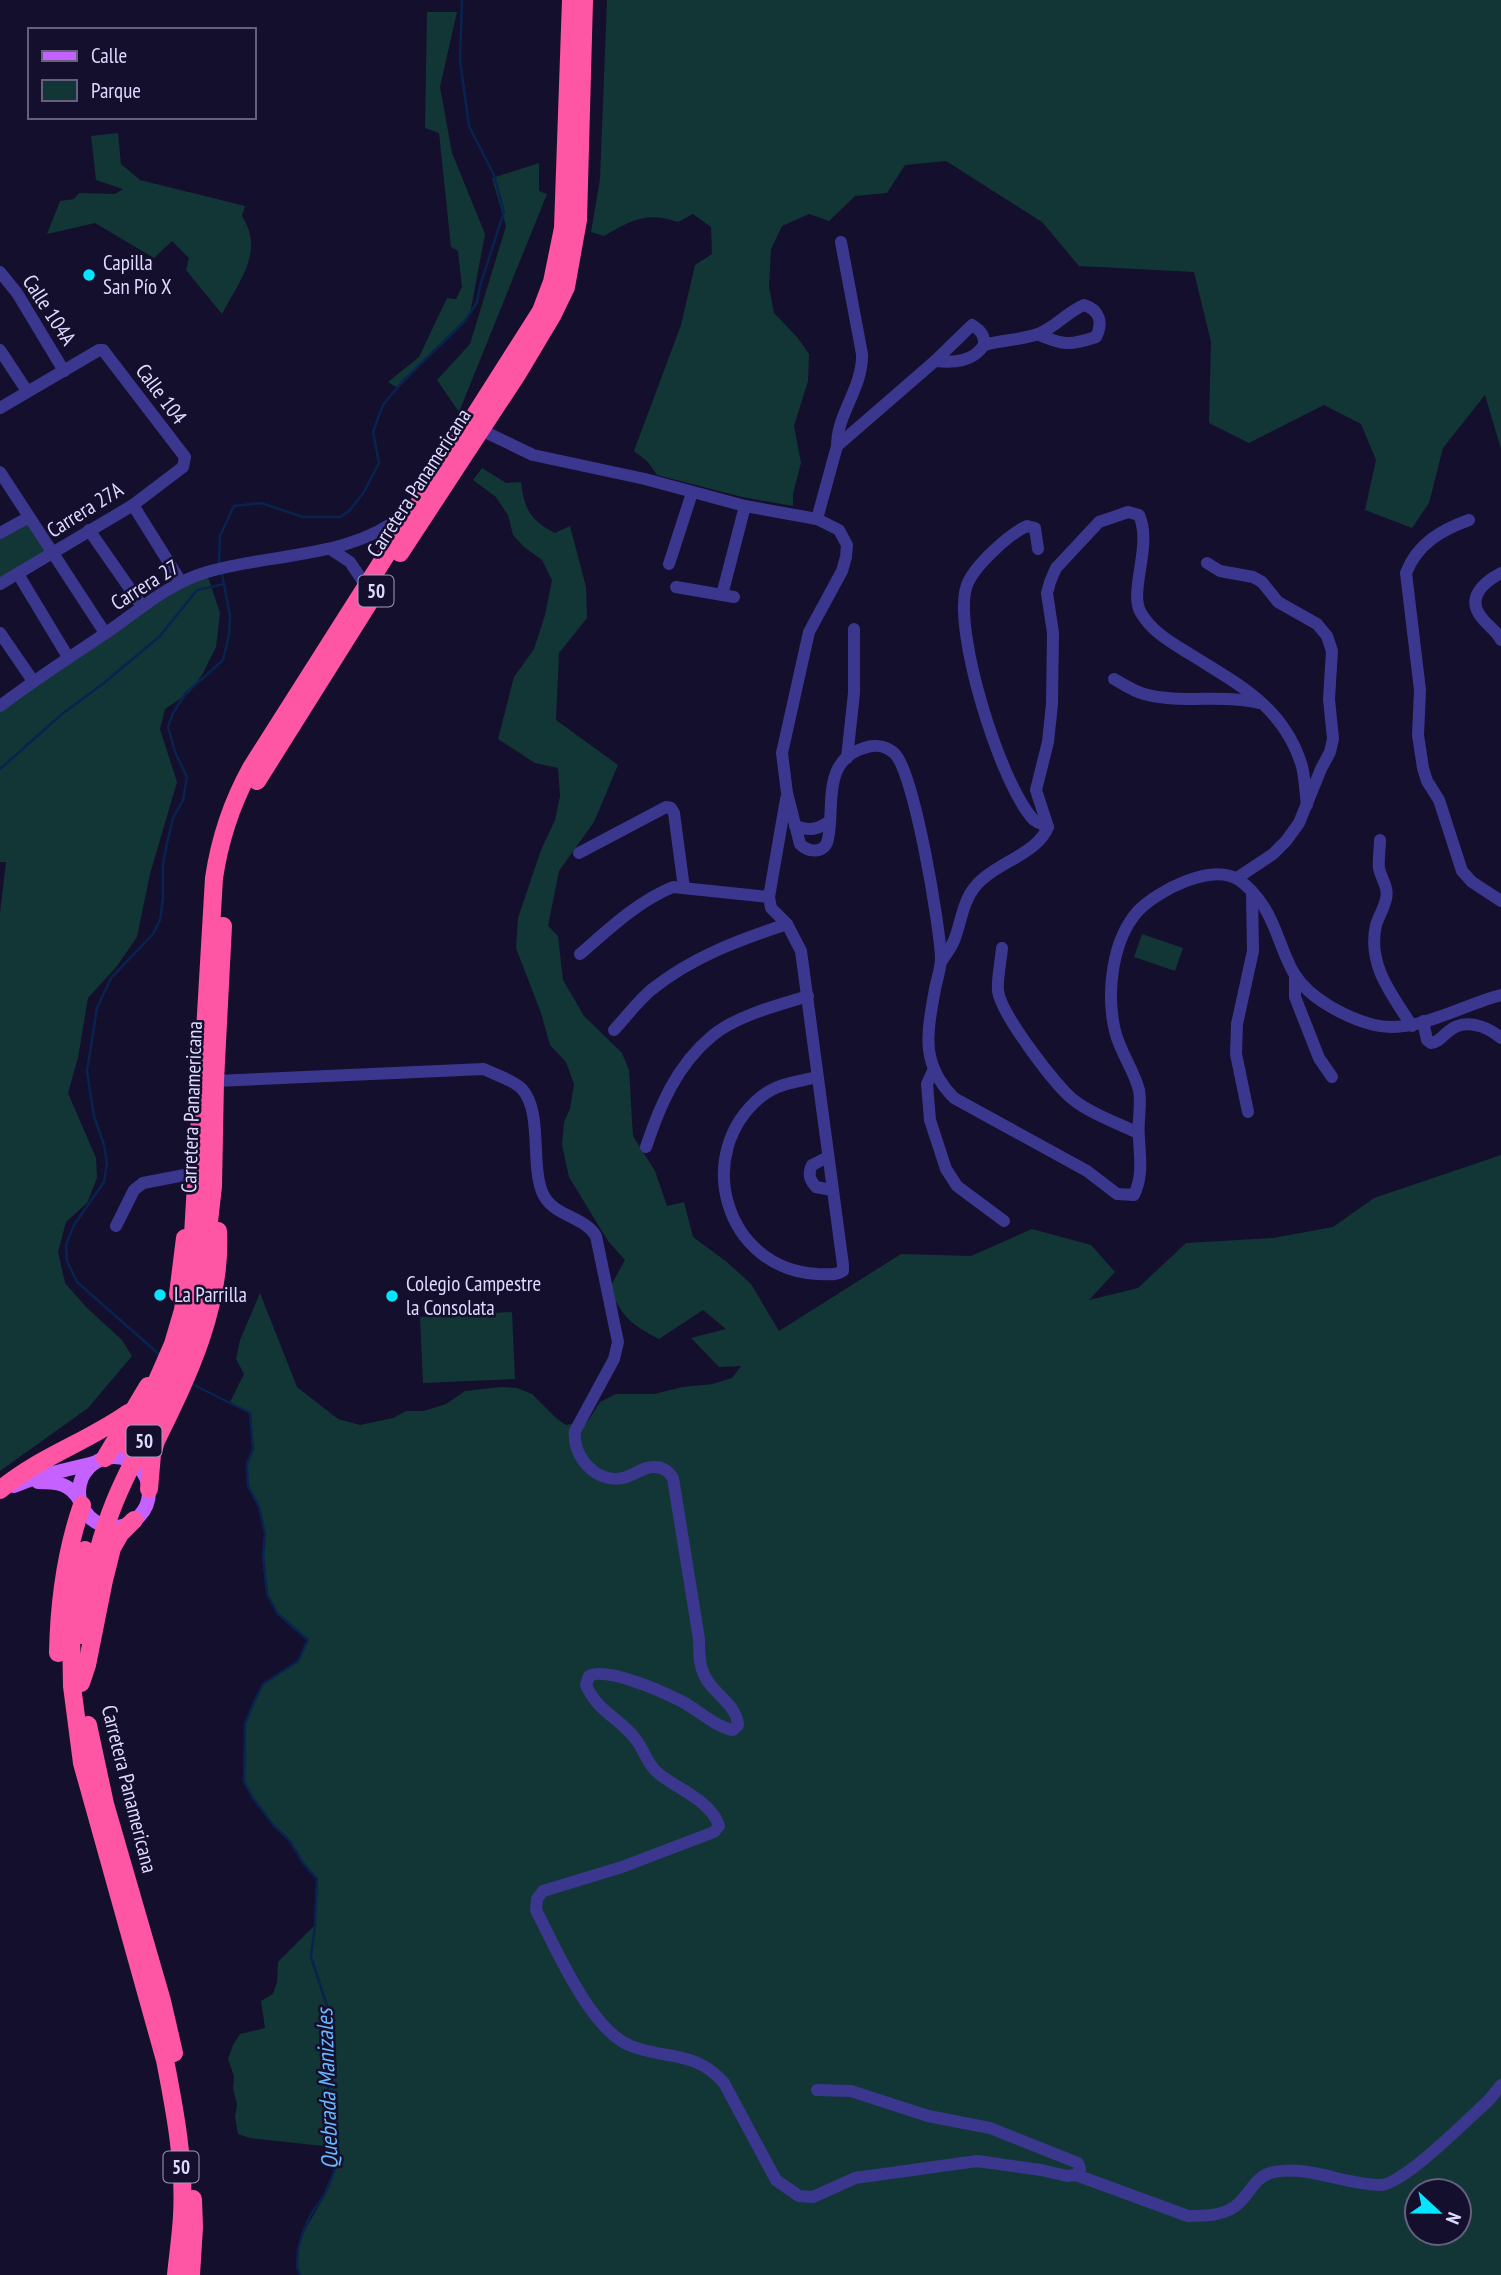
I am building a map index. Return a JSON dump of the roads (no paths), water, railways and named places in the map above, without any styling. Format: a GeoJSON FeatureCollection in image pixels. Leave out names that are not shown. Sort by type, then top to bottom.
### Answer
{"type":"FeatureCollection","features":[{"type":"Feature","properties":{"kind":"highway","name":"Carretera Panamericana"},"geometry":{"type":"LineString","coordinates":[[199,1250],[195,1173],[214,878],[222,836],[235,797],[251,768],[541,311],[552,282],[563,229],[571,0]]}},
{"type":"Feature","properties":{"kind":"highway","name":"Carretera Panamericana"},"geometry":{"type":"LineString","coordinates":[[176,2275],[182,2214],[181,2160],[173,2105],[165,2060],[82,1763],[72,1686],[76,1633],[75,1586],[98,1511],[169,1358],[199,1250],[213,1186],[215,1081],[225,879],[230,846],[242,808],[375,592],[552,316],[565,287],[578,220],[584,0]]}},
{"type":"Feature","properties":{"kind":"highway"},"geometry":{"type":"LineString","coordinates":[[149,1489],[156,1441],[193,1364],[208,1316],[218,1237],[213,1186]]}},
{"type":"Feature","properties":{"kind":"highway"},"geometry":{"type":"LineString","coordinates":[[99,1460],[146,1390],[169,1336],[176,1307],[183,1246],[195,1205]]}},
{"type":"Feature","properties":{"kind":"highway"},"geometry":{"type":"LineString","coordinates":[[0,1491],[25,1472],[103,1431],[136,1407]]}},
{"type":"Feature","properties":{"kind":"highway"},"geometry":{"type":"LineString","coordinates":[[78,1733],[63,1700],[58,1655],[62,1586],[69,1545],[82,1504]]}},
{"type":"Feature","properties":{"kind":"highway"},"geometry":{"type":"LineString","coordinates":[[81,1683],[112,1548],[120,1534],[134,1520]]}},
{"type":"Feature","properties":{"kind":"highway","name":"Carretera Panamericana"},"geometry":{"type":"LineString","coordinates":[[76,1633],[89,1733],[105,1804],[159,1989],[176,2061],[192,2170],[194,2227],[191,2275]]}},
{"type":"Feature","properties":{"kind":"main road"},"geometry":{"type":"LineString","coordinates":[[0,1491],[27,1480],[115,1457],[134,1463],[142,1470],[149,1489],[146,1507],[134,1520],[118,1526],[109,1526],[93,1519],[76,1494],[65,1485],[27,1480]]}},
{"type":"Feature","properties":{"kind":"main road"},"geometry":{"type":"LineString","coordinates":[[82,1504],[81,1481],[89,1468],[99,1460]]}},
{"type":"Feature","properties":{"kind":"street"},"geometry":{"type":"LineString","coordinates":[[817,519],[837,446],[837,430],[863,369],[841,242]]}},
{"type":"Feature","properties":{"kind":"street","name":"Calle 104A"},"geometry":{"type":"LineString","coordinates":[[0,272],[17,293],[64,371]]}},
{"type":"Feature","properties":{"kind":"street"},"geometry":{"type":"LineString","coordinates":[[984,345],[1037,334],[1054,326],[1070,310],[1084,305],[1092,307],[1100,318],[1101,328],[1096,337],[1080,342],[1060,344],[1037,334]]}},
{"type":"Feature","properties":{"kind":"street"},"geometry":{"type":"LineString","coordinates":[[837,446],[935,361],[972,325],[981,331],[985,339],[979,352],[956,362],[935,361]]}},
{"type":"Feature","properties":{"kind":"street"},"geometry":{"type":"LineString","coordinates":[[0,350],[27,391]]}},
{"type":"Feature","properties":{"kind":"street","name":"Calle 104"},"geometry":{"type":"LineString","coordinates":[[64,371],[103,350],[186,461]]}},
{"type":"Feature","properties":{"kind":"street"},"geometry":{"type":"LineString","coordinates":[[0,408],[64,371]]}},
{"type":"Feature","properties":{"kind":"street"},"geometry":{"type":"LineString","coordinates":[[481,430],[533,455],[745,506],[817,519],[839,530],[846,545],[846,557],[842,571],[809,632],[782,753],[787,793],[800,844],[813,851],[822,849],[828,842],[831,789],[836,772],[847,758],[870,746],[883,746],[896,754],[904,768],[924,844],[939,930],[941,962],[929,1026],[929,1053],[933,1072],[954,1098],[1087,1171],[1117,1194],[1134,1195],[1140,1182],[1141,1168],[1138,1133],[1140,1094],[1115,1031],[1112,1008],[1114,961],[1128,922],[1143,906],[1165,891],[1195,877],[1219,875],[1237,878],[1264,907],[1294,975],[1306,988],[1352,1017],[1391,1028],[1417,1023],[1501,995]]}},
{"type":"Feature","properties":{"kind":"street","name":"Carrera 27A"},"geometry":{"type":"LineString","coordinates":[[0,584],[132,505],[183,467],[186,461]]}},
{"type":"Feature","properties":{"kind":"street"},"geometry":{"type":"LineString","coordinates":[[0,472],[105,633]]}},
{"type":"Feature","properties":{"kind":"street"},"geometry":{"type":"LineString","coordinates":[[670,564],[692,493]]}},
{"type":"Feature","properties":{"kind":"street","name":"Carrera 27"},"geometry":{"type":"LineString","coordinates":[[0,706],[181,582],[206,572],[332,550],[396,522],[417,504]]}},
{"type":"Feature","properties":{"kind":"street"},"geometry":{"type":"LineString","coordinates":[[132,505],[181,582]]}},
{"type":"Feature","properties":{"kind":"street"},"geometry":{"type":"LineString","coordinates":[[676,587],[728,596],[745,506]]}},
{"type":"Feature","properties":{"kind":"street"},"geometry":{"type":"LineString","coordinates":[[1048,827],[1036,790],[1048,741],[1052,704],[1053,633],[1047,593],[1056,568],[1098,522],[1128,512],[1139,514],[1144,526],[1137,599],[1140,612],[1161,635],[1266,705],[1293,743],[1302,766],[1307,805]]}},
{"type":"Feature","properties":{"kind":"street"},"geometry":{"type":"LineString","coordinates":[[0,533],[29,517]]}},
{"type":"Feature","properties":{"kind":"street"},"geometry":{"type":"LineString","coordinates":[[1469,520],[1448,527],[1431,538],[1411,560],[1406,573],[1420,690],[1418,735],[1427,781],[1439,800],[1462,870],[1472,882],[1501,901]]}},
{"type":"Feature","properties":{"kind":"street"},"geometry":{"type":"LineString","coordinates":[[1038,550],[1035,528],[1027,526],[1015,531],[972,574],[966,587],[963,606],[971,666],[998,750],[1012,784],[1035,820],[1048,827]]}},
{"type":"Feature","properties":{"kind":"street"},"geometry":{"type":"LineString","coordinates":[[89,530],[142,607]]}},
{"type":"Feature","properties":{"kind":"street"},"geometry":{"type":"LineString","coordinates":[[332,550],[350,562],[366,586]]}},
{"type":"Feature","properties":{"kind":"street"},"geometry":{"type":"LineString","coordinates":[[1207,563],[1220,570],[1253,577],[1262,582],[1278,602],[1317,624],[1327,636],[1332,651],[1329,699],[1333,739],[1330,752],[1299,823],[1286,841],[1273,854],[1237,878]]}},
{"type":"Feature","properties":{"kind":"street"},"geometry":{"type":"LineString","coordinates":[[1501,573],[1485,581],[1476,598],[1476,609],[1501,640]]}},
{"type":"Feature","properties":{"kind":"street"},"geometry":{"type":"LineString","coordinates":[[18,574],[68,657]]}},
{"type":"Feature","properties":{"kind":"street"},"geometry":{"type":"LineString","coordinates":[[847,758],[854,693],[854,629]]}},
{"type":"Feature","properties":{"kind":"street"},"geometry":{"type":"LineString","coordinates":[[0,633],[33,681]]}},
{"type":"Feature","properties":{"kind":"street"},"geometry":{"type":"LineString","coordinates":[[1114,679],[1142,694],[1163,697],[1239,698],[1266,705]]}},
{"type":"Feature","properties":{"kind":"street"},"geometry":{"type":"LineString","coordinates":[[787,793],[769,897],[771,908],[788,924],[801,951],[844,1265],[843,1271],[837,1275],[806,1273],[779,1264],[755,1247],[736,1227],[725,1198],[722,1169],[729,1140],[743,1113],[764,1094],[788,1083],[817,1077]]}},
{"type":"Feature","properties":{"kind":"street"},"geometry":{"type":"LineString","coordinates":[[579,853],[666,807],[671,808],[674,813],[684,888]]}},
{"type":"Feature","properties":{"kind":"street"},"geometry":{"type":"LineString","coordinates":[[795,825],[807,830],[820,829],[830,821]]}},
{"type":"Feature","properties":{"kind":"street"},"geometry":{"type":"LineString","coordinates":[[941,962],[954,942],[964,905],[973,889],[986,876],[1038,842],[1048,827]]}},
{"type":"Feature","properties":{"kind":"street"},"geometry":{"type":"LineString","coordinates":[[1380,840],[1379,869],[1387,888],[1375,943],[1377,965],[1385,984],[1431,1043],[1438,1042],[1464,1023],[1492,1030],[1501,1038]]}},
{"type":"Feature","properties":{"kind":"street"},"geometry":{"type":"LineString","coordinates":[[580,954],[618,921],[673,887],[769,897]]}},
{"type":"Feature","properties":{"kind":"street"},"geometry":{"type":"LineString","coordinates":[[1248,1111],[1236,1054],[1237,1024],[1253,951],[1252,893]]}},
{"type":"Feature","properties":{"kind":"street"},"geometry":{"type":"LineString","coordinates":[[614,1030],[650,991],[690,963],[729,943],[788,924]]}},
{"type":"Feature","properties":{"kind":"street"},"geometry":{"type":"LineString","coordinates":[[1002,948],[998,990],[1012,1023],[1075,1101],[1138,1133]]}},
{"type":"Feature","properties":{"kind":"street"},"geometry":{"type":"LineString","coordinates":[[1294,975],[1295,998],[1319,1058],[1332,1077]]}},
{"type":"Feature","properties":{"kind":"street"},"geometry":{"type":"LineString","coordinates":[[646,1147],[658,1109],[682,1067],[713,1034],[759,1011],[807,996]]}},
{"type":"Feature","properties":{"kind":"street"},"geometry":{"type":"LineString","coordinates":[[215,1081],[484,1069],[522,1089],[531,1108],[536,1136],[537,1177],[542,1193],[551,1207],[591,1229],[596,1236],[618,1342],[614,1359],[575,1431],[574,1442],[583,1462],[605,1478],[622,1478],[653,1466],[668,1471],[673,1478],[699,1639],[699,1662],[707,1681],[737,1715],[738,1725],[733,1730],[724,1728],[680,1701],[615,1675],[597,1672],[589,1676],[586,1685],[592,1700],[637,1741],[650,1766],[660,1776],[688,1791],[717,1820],[719,1826],[714,1832],[622,1867],[543,1891],[537,1899],[537,1910],[578,1992],[613,2035],[628,2045],[690,2058],[714,2071],[724,2083],[776,2180],[799,2196],[813,2197],[855,2178],[977,2161],[1067,2176],[1076,2175],[1188,2216],[1207,2216],[1227,2211],[1237,2205],[1264,2175],[1275,2171],[1292,2171],[1381,2185],[1393,2183],[1464,2123],[1501,2085]]}},
{"type":"Feature","properties":{"kind":"street"},"geometry":{"type":"LineString","coordinates":[[933,1072],[927,1084],[930,1120],[946,1168],[957,1186],[1004,1221]]}},
{"type":"Feature","properties":{"kind":"street"},"geometry":{"type":"LineString","coordinates":[[828,1157],[812,1165],[809,1173],[816,1187],[832,1189]]}},
{"type":"Feature","properties":{"kind":"street"},"geometry":{"type":"LineString","coordinates":[[116,1226],[134,1190],[143,1183],[195,1173]]}},
{"type":"Feature","properties":{"kind":"street"},"geometry":{"type":"LineString","coordinates":[[817,2090],[851,2091],[928,2116],[990,2128],[1078,2163],[1080,2169],[1076,2175]]}},
{"type":"Feature","properties":{"kind":"waterway","name":"Quebrada Manizales"},"geometry":{"type":"LineString","coordinates":[[219,564],[220,536],[234,506],[261,503],[303,517],[340,517],[349,511],[364,492],[379,463],[373,432],[383,405],[402,382],[465,321],[477,302],[504,212],[494,175],[469,126],[460,60],[462,0]]}},
{"type":"Feature","properties":{"kind":"waterway","name":"Quebrada Manizales"},"geometry":{"type":"LineString","coordinates":[[161,1356],[77,1282],[67,1261],[66,1245],[74,1225],[104,1182],[107,1163],[94,1116],[87,1071],[97,1008],[111,978],[153,934],[160,920],[163,864],[173,818],[183,800],[187,777],[175,752],[168,727],[173,713],[186,693],[223,660],[230,616],[222,574]]}},
{"type":"Feature","properties":{"kind":"waterway"},"geometry":{"type":"LineString","coordinates":[[0,769],[62,714],[160,636],[197,590],[224,584]]}},
{"type":"Feature","properties":{"kind":"waterway","name":"Quebrada Manizales"},"geometry":{"type":"LineString","coordinates":[[192,1384],[250,1413],[253,1449],[247,1464],[248,1486],[259,1507],[265,1534],[263,1555],[267,1594],[278,1614],[308,1640],[298,1661],[263,1684],[254,1702],[245,1724],[244,1782],[253,1798],[275,1827],[290,1841],[303,1863],[317,1879],[311,1957],[328,2009],[324,2063],[333,2132],[334,2172],[325,2194],[303,2232],[298,2249],[297,2267],[300,2275]]}},
{"type":"Feature","properties":{"kind":"place","name":"Capilla San Pío X"},"geometry":{"type":"Point","coordinates":[89,275]}},
{"type":"Feature","properties":{"kind":"place","name":"La Parrilla"},"geometry":{"type":"Point","coordinates":[160,1295]}},
{"type":"Feature","properties":{"kind":"place","name":"Colegio Campestre la Consolata"},"geometry":{"type":"Point","coordinates":[392,1296]}}]}
